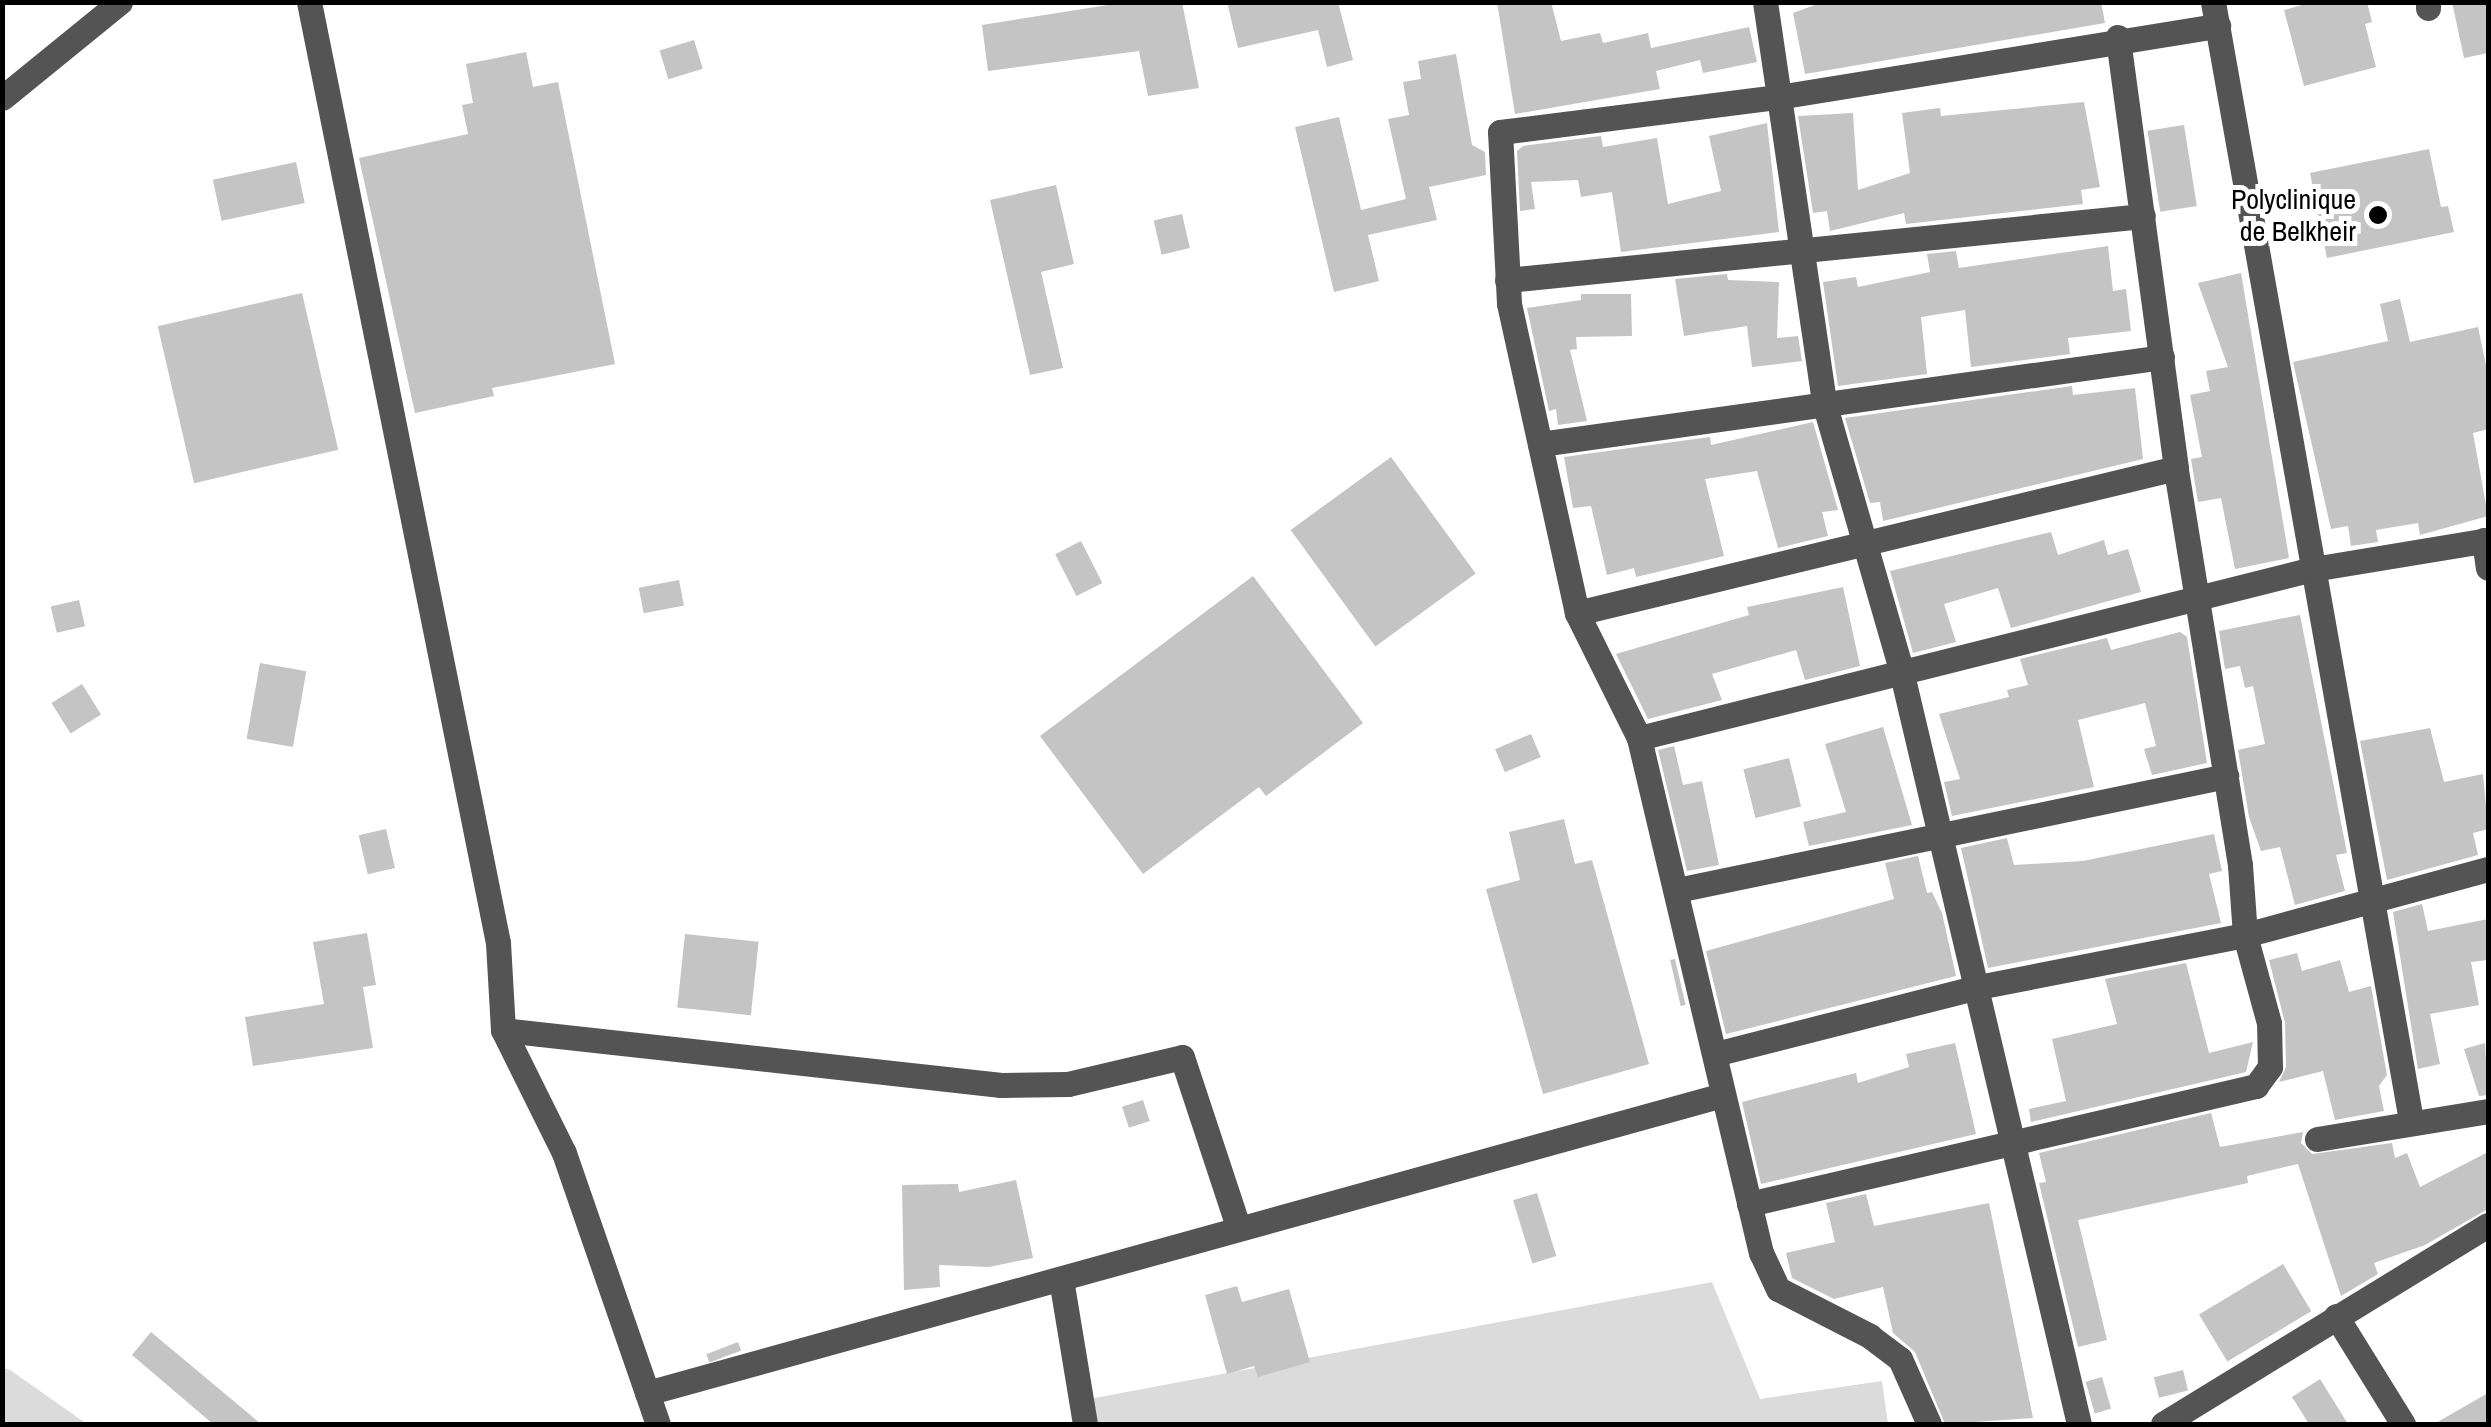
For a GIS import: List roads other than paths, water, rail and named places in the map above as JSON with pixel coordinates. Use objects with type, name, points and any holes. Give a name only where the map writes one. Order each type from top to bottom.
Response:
[{"type":"street","points":[[2,98],[120,2]]},
{"type":"street","points":[[309,2],[498,943],[502,1030],[564,1154],[658,1424]]},
{"type":"street","points":[[1764,2],[1825,406],[1901,670],[1978,987],[2008,1139],[2079,1424]]},
{"type":"street","points":[[1930,1424],[1900,1359],[1870,1336],[1778,1289],[1748,1204],[1639,738],[1577,613],[1507,280],[1500,132],[1778,97],[2118,37],[2216,14],[2411,1120]]},
{"type":"street","points":[[1748,1204],[2008,1139],[2256,1086],[2270,1068],[2269,1023],[2245,935],[2226,776],[2176,468],[2118,37]]},
{"type":"street","points":[[1507,280],[2143,216]]},
{"type":"street","points":[[1540,444],[2162,357]]},
{"type":"street","points":[[1577,613],[2176,468]]},
{"type":"street","points":[[1639,738],[2314,569],[2486,540],[2488,568]]},
{"type":"street","points":[[1677,890],[2226,776]]},
{"type":"street","points":[[1715,1054],[1978,987],[2245,935],[2372,897],[2488,869]]},
{"type":"street","points":[[502,1030],[1001,1085],[1068,1084],[1182,1056],[1238,1226]]},
{"type":"street","points":[[647,1393],[1061,1280],[1238,1226],[1722,1095]]},
{"type":"street","points":[[2317,1139],[2411,1120],[2488,1111]]},
{"type":"street","points":[[2162,1424],[2488,1225]]},
{"type":"street","points":[[1061,1280],[1086,1424]]},
{"type":"street","points":[[2336,1316],[2403,1424]]},
{"type":"place","name":"Polyclinique de Belkheir","points":[[2378,215]]}]
